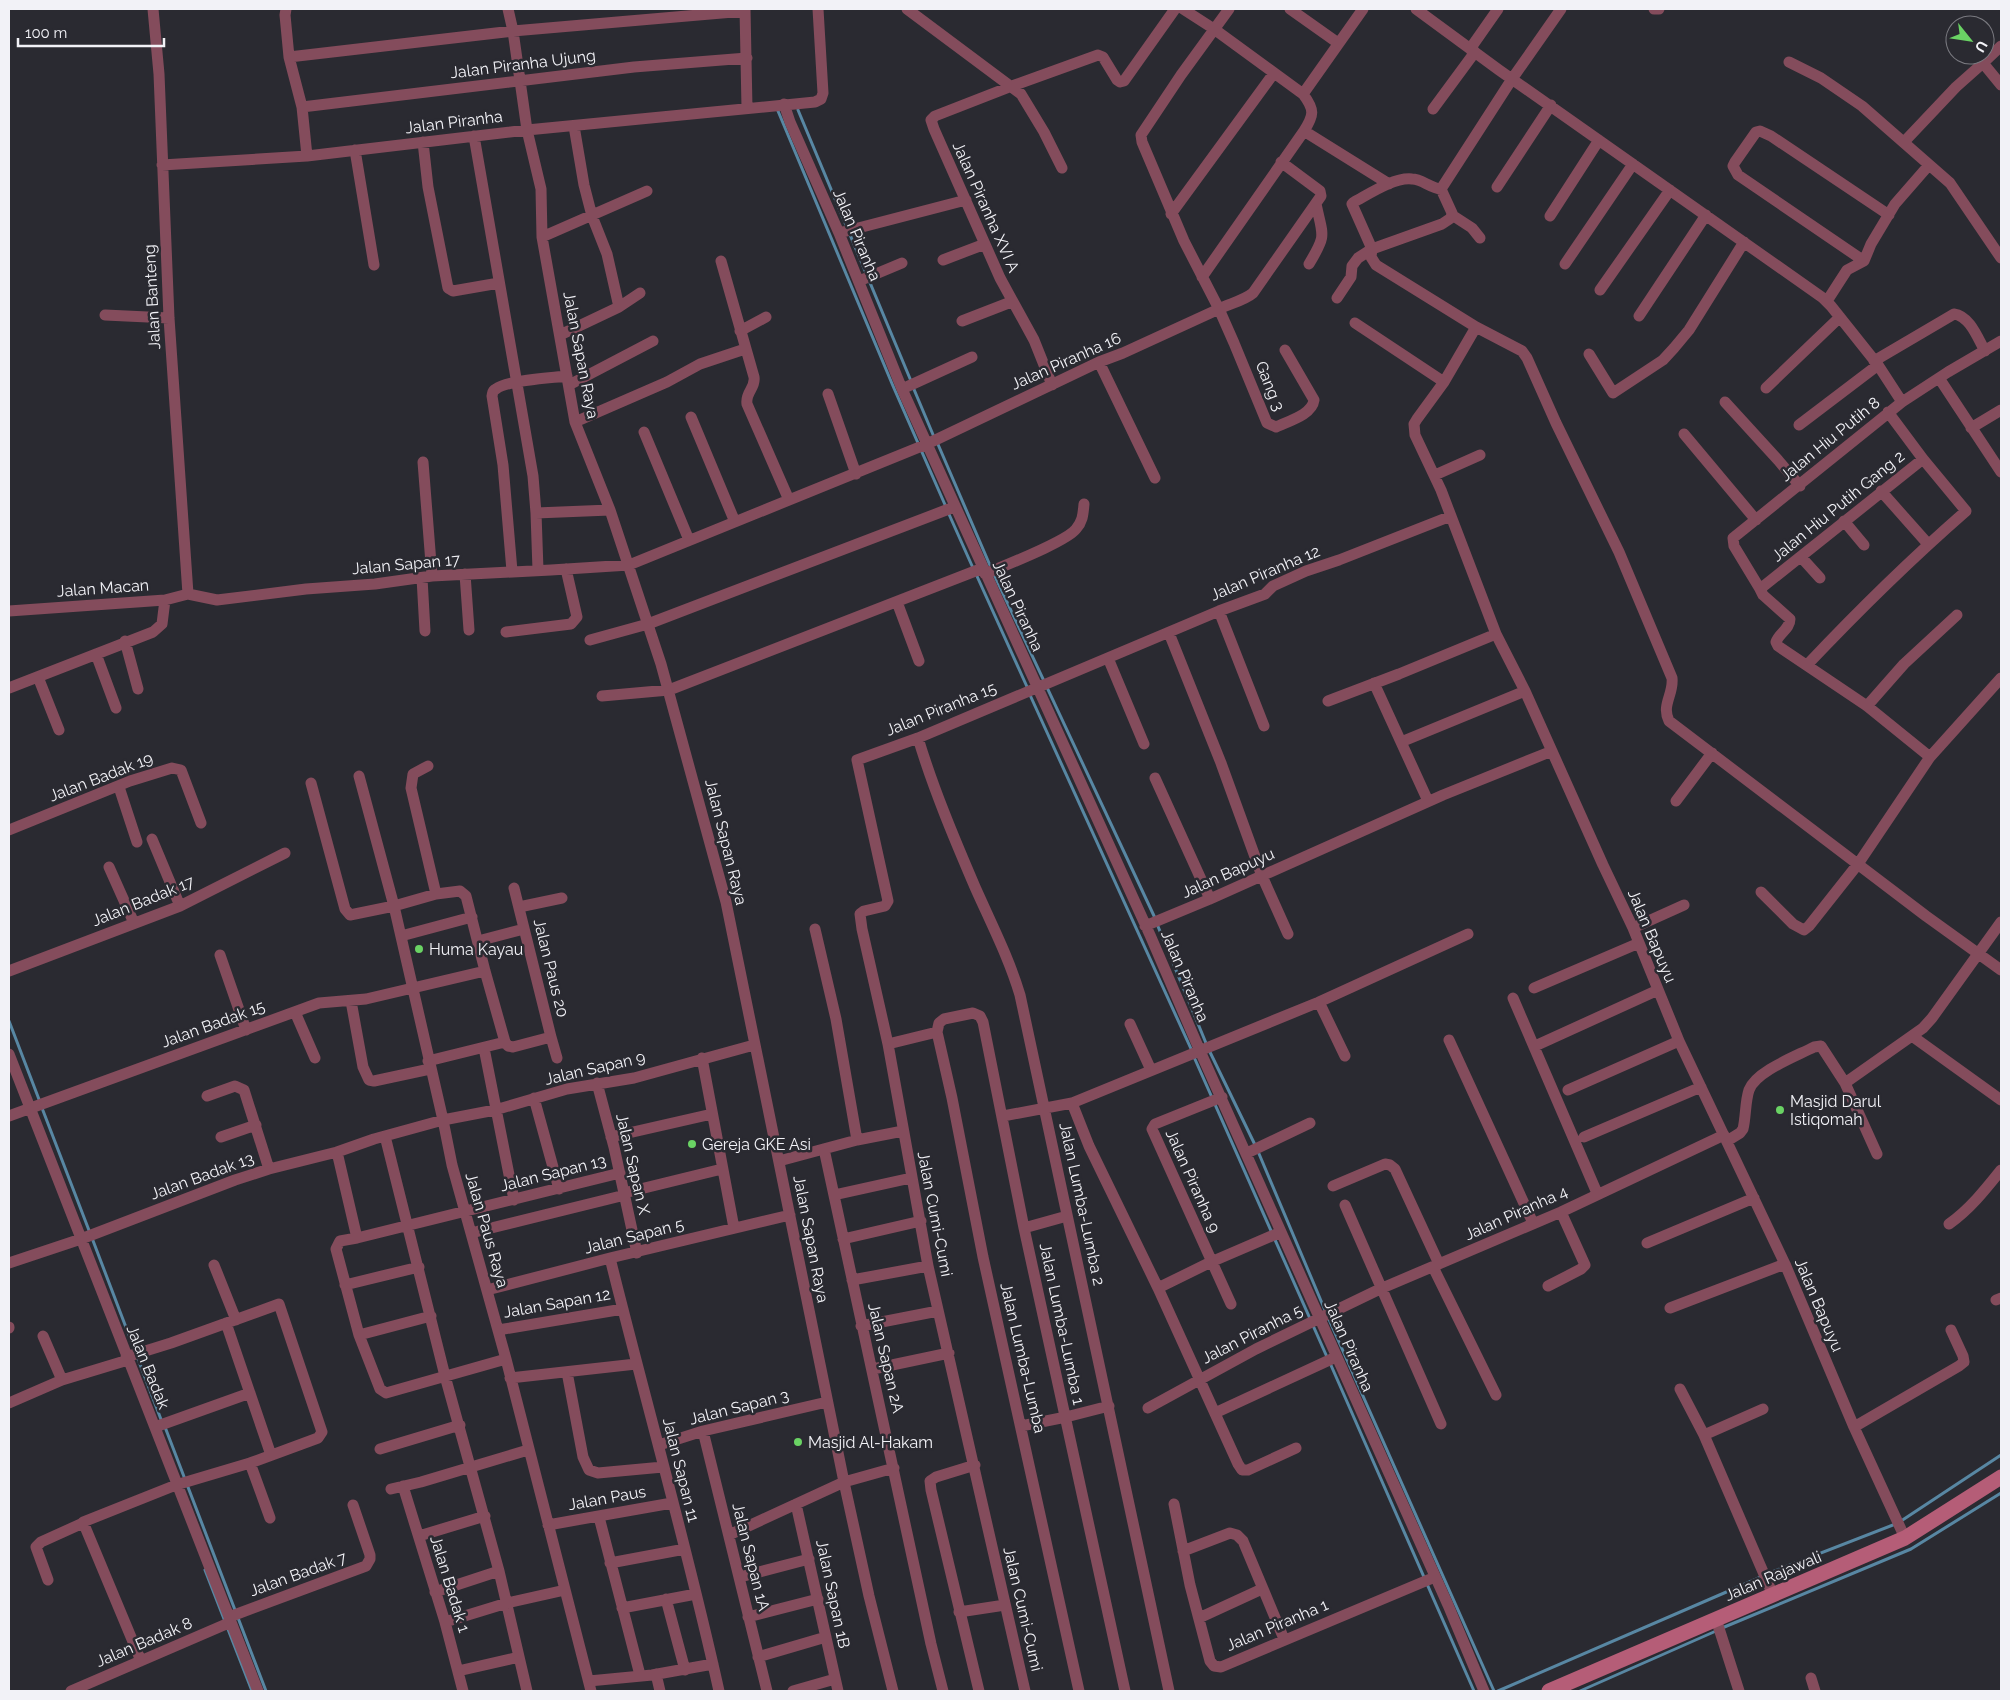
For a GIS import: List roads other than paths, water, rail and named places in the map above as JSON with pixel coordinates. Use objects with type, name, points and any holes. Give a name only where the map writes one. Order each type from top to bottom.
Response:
[{"type":"main road","name":"Jalan Rajawali","points":[[1549,1691],[1568,1687],[1716,1619],[1905,1538],[2001,1477]]},
{"type":"street","name":"Jalan Banteng","points":[[153,9],[158,74],[169,318],[188,589]]},
{"type":"street","points":[[286,9],[289,57],[302,107],[307,156]]},
{"type":"street","name":"Jalan Sapan Raya","points":[[508,9],[513,31],[527,130],[541,189],[542,237],[576,422],[629,564],[669,690],[726,902],[844,1482],[869,1596],[893,1691]]},
{"type":"street","points":[[784,104],[815,102],[821,99],[823,93],[818,9]]},
{"type":"street","points":[[907,9],[1021,94],[1030,107],[1062,168]]},
{"type":"street","points":[[1012,86],[1098,55],[1103,57],[1118,80],[1120,82],[1124,81],[1175,9]]},
{"type":"street","points":[[1183,9],[1214,29],[1303,94],[1312,106],[1312,114],[1304,131],[1202,277]]},
{"type":"street","points":[[1219,309],[1171,214],[1141,136],[1181,75],[1229,9]]},
{"type":"street","points":[[1290,9],[1338,43]]},
{"type":"street","points":[[1303,94],[1363,9]]},
{"type":"street","points":[[1433,110],[1498,9]]},
{"type":"street","points":[[1441,189],[1512,79],[1561,9]]},
{"type":"street","points":[[1654,9],[1659,9]]},
{"type":"street","points":[[289,57],[513,31],[745,10],[747,108]]},
{"type":"street","points":[[1420,10],[1512,79],[1826,301],[1876,363],[1902,402]]},
{"type":"street","name":"Jalan Piranha Ujung","points":[[302,107],[634,66],[747,58]]},
{"type":"street","points":[[1789,62],[1821,78],[1862,106],[1950,183],[2001,258]]},
{"type":"street","points":[[1904,142],[1956,87],[1981,65]]},
{"type":"street","points":[[1985,65],[2001,85]]},
{"type":"street","points":[[1171,214],[1274,73]]},
{"type":"street","name":"Jalan Piranha XVI A","points":[[1012,86],[936,116],[932,120],[934,129],[1011,302],[1034,340],[1052,385]]},
{"type":"street","name":"Jalan Piranha","points":[[162,165],[307,156],[527,130],[784,104],[859,281],[902,389],[954,507],[1038,688],[1200,1052],[1222,1097],[1484,1691]]},
{"type":"street","points":[[1497,188],[1551,105]]},
{"type":"street","points":[[574,126],[584,185],[592,216],[608,254],[619,307]]},
{"type":"street","points":[[1304,131],[1389,184]]},
{"type":"street","points":[[1864,262],[1738,175],[1733,166],[1735,162],[1756,132],[1760,131],[1771,136],[1889,216]]},
{"type":"street","points":[[474,136],[533,476],[538,570]]},
{"type":"street","points":[[1550,216],[1599,140]]},
{"type":"street","points":[[423,142],[428,187],[448,288],[453,291],[499,283]]},
{"type":"street","points":[[355,150],[374,265]]},
{"type":"street","points":[[1281,162],[1320,191],[1321,196],[1316,204],[1323,238],[1309,264]]},
{"type":"street","points":[[1564,264],[1633,164]]},
{"type":"street","points":[[1826,301],[1847,270],[1864,262],[1871,244],[1895,204],[1930,165]]},
{"type":"street","points":[[1441,189],[1432,188],[1412,179],[1389,184],[1352,203],[1372,249],[1371,257],[1376,265],[1476,327],[1522,350],[1619,552],[1672,678],[1673,687],[1666,705],[1666,714],[1670,721],[2001,970]]},
{"type":"street","points":[[1441,189],[1452,216],[1472,228],[1480,238]]},
{"type":"street","points":[[1600,290],[1670,190]]},
{"type":"street","points":[[542,237],[647,191]]},
{"type":"street","points":[[839,233],[966,200]]},
{"type":"street","name":"Jalan Piranha 16","points":[[789,500],[927,444],[1099,362],[1123,354],[1239,299],[1246,299],[1253,293],[1316,204]]},
{"type":"street","points":[[1639,316],[1706,215]]},
{"type":"street","points":[[1337,298],[1351,277],[1354,261],[1372,249],[1442,224],[1452,216]]},
{"type":"street","points":[[1590,354],[1613,393],[1663,360],[1689,330],[1744,242]]},
{"type":"street","points":[[943,260],[985,244]]},
{"type":"street","points":[[721,262],[755,381],[747,394],[747,404],[789,500]]},
{"type":"street","points":[[859,281],[902,263]]},
{"type":"street","points":[[560,335],[619,307],[640,292]]},
{"type":"street","points":[[962,321],[1011,302]]},
{"type":"street","name":"Gang 3","points":[[1219,309],[1238,350],[1267,423],[1276,427],[1307,412],[1313,406],[1314,400],[1285,350]]},
{"type":"street","points":[[1799,425],[1876,363],[1954,314],[1960,315],[1970,325],[1985,351]]},
{"type":"street","points":[[104,315],[169,318]]},
{"type":"street","points":[[740,331],[766,317]]},
{"type":"street","points":[[1766,388],[1840,317]]},
{"type":"street","points":[[1355,323],[1444,382]]},
{"type":"street","points":[[1476,327],[1444,382],[1414,424],[1415,435],[1435,475],[1496,634],[1525,691],[1552,751]]},
{"type":"street","points":[[512,571],[503,465],[492,396],[493,391],[518,382],[568,380],[653,341]]},
{"type":"street","name":"Jalan Hiu Putih 8","points":[[1760,589],[1732,541],[1888,412],[1939,378],[2001,341]]},
{"type":"street","points":[[576,422],[666,382],[700,364],[745,349]]},
{"type":"street","points":[[902,389],[972,357]]},
{"type":"street","points":[[1099,362],[1154,478]]},
{"type":"street","points":[[1939,378],[2001,472]]},
{"type":"street","points":[[828,394],[856,474]]},
{"type":"street","points":[[1725,402],[1800,486]]},
{"type":"street","points":[[1971,428],[2001,410]]},
{"type":"street","points":[[1807,665],[1853,616],[1928,544],[1966,511],[1923,459],[1888,412]]},
{"type":"street","points":[[691,417],[735,522]]},
{"type":"street","points":[[644,432],[689,540]]},
{"type":"street","points":[[1684,434],[1756,520]]},
{"type":"street","points":[[1435,475],[1480,455]]},
{"type":"street","name":"Jalan Hiu Putih Gang 2","points":[[1760,589],[1881,490],[1923,459]]},
{"type":"street","points":[[423,462],[427,577],[425,632]]},
{"type":"street","points":[[1881,490],[1928,544]]},
{"type":"street","name":"Jalan Sapan 17","points":[[188,589],[217,600],[427,577],[629,564],[789,500]]},
{"type":"street","points":[[602,696],[669,690],[984,571],[1060,540],[1075,531],[1082,520],[1084,504]]},
{"type":"street","points":[[590,640],[648,624],[954,507]]},
{"type":"street","points":[[536,513],[610,510]]},
{"type":"street","name":"Jalan Piranha 12","points":[[1038,688],[1219,611],[1265,594],[1273,586],[1306,571],[1451,516]]},
{"type":"street","points":[[1844,521],[1864,546]]},
{"type":"street","points":[[1801,557],[1820,578]]},
{"type":"street","points":[[506,632],[571,624],[575,621],[576,617],[566,569]]},
{"type":"street","points":[[465,574],[469,630]]},
{"type":"street","name":"Jalan Macan","points":[[9,611],[165,600],[188,589]]},
{"type":"street","points":[[1760,589],[1763,595],[1790,619],[1788,626],[1778,637],[1776,642],[1778,646],[1867,706],[1930,757]]},
{"type":"street","points":[[9,688],[158,629],[162,624],[165,600]]},
{"type":"street","points":[[898,602],[919,661]]},
{"type":"street","points":[[1219,611],[1264,726]]},
{"type":"street","points":[[1867,706],[1904,664],[1957,615]]},
{"type":"street","points":[[1169,633],[1239,809],[1262,876],[1288,934]]},
{"type":"street","points":[[1328,701],[1496,634]]},
{"type":"street","points":[[125,641],[138,689]]},
{"type":"street","points":[[96,654],[116,708]]},
{"type":"street","points":[[1108,658],[1144,744]]},
{"type":"street","points":[[38,677],[59,730]]},
{"type":"street","points":[[1761,892],[1793,924],[1804,930],[1815,919],[1858,864],[1930,757],[2001,678]]},
{"type":"street","points":[[1374,683],[1428,802]]},
{"type":"street","name":"Jalan Piranha 15","points":[[857,760],[918,738],[1038,688]]},
{"type":"street","points":[[1401,742],[1525,691]]},
{"type":"street","name":"Jalan Lumba-Lumba 2","points":[[918,738],[928,773],[1016,982],[1046,1109],[1067,1216],[1169,1691]]},
{"type":"street","name":"Jalan Bapuyu","points":[[1145,926],[1428,802],[1552,751],[1633,928],[1679,1040],[1785,1264],[1854,1427],[1905,1538]]},
{"type":"street","points":[[1676,800],[1712,753]]},
{"type":"street","name":"Jalan Cumi-Cumi","points":[[857,760],[888,901],[885,906],[864,911],[860,914],[862,930],[888,1044],[928,1266],[975,1465],[1025,1691]]},
{"type":"street","points":[[428,766],[413,774],[411,788],[436,894]]},
{"type":"street","name":"Jalan Badak 19","points":[[9,830],[130,781],[176,768],[181,770],[201,823]]},
{"type":"street","name":"Jalan Paus Raya","points":[[358,776],[394,906],[452,1165],[506,1359],[590,1686]]},
{"type":"street","points":[[1155,778],[1210,899]]},
{"type":"street","points":[[311,784],[348,913],[354,916],[436,894],[460,891],[466,896],[505,1042]]},
{"type":"street","points":[[119,787],[137,842]]},
{"type":"street","points":[[152,839],[180,906]]},
{"type":"street","name":"Jalan Badak 17","points":[[9,971],[180,906],[285,853]]},
{"type":"street","points":[[109,867],[134,923]]},
{"type":"street","name":"Jalan Paus 20","points":[[351,1000],[364,1067],[370,1080],[374,1081],[505,1042],[508,1046],[513,1047],[551,1037],[514,888]]},
{"type":"street","points":[[519,907],[562,898]]},
{"type":"street","points":[[1633,928],[1684,905]]},
{"type":"street","points":[[401,936],[472,917]]},
{"type":"street","points":[[1845,1083],[1912,1036],[1932,1018],[2001,922]]},
{"type":"street","points":[[478,941],[524,929]]},
{"type":"street","points":[[815,930],[836,1019],[857,1140]]},
{"type":"street","points":[[1003,1116],[1072,1103],[1319,1002],[1468,934]]},
{"type":"street","points":[[1534,988],[1639,943]]},
{"type":"street","points":[[220,955],[246,1030]]},
{"type":"street","name":"Jalan Badak 15","points":[[9,1116],[319,1003],[351,1000],[412,989],[485,971]]},
{"type":"street","points":[[1535,1046],[1658,990]]},
{"type":"street","points":[[1513,998],[1597,1194]]},
{"type":"street","points":[[1319,1002],[1345,1056]]},
{"type":"street","points":[[295,1012],[315,1058]]},
{"type":"street","name":"Jalan Lumba-Lumba 1","points":[[937,1032],[939,1023],[944,1019],[973,1013],[980,1016],[983,1022],[1024,1228],[1125,1691]]},
{"type":"street","points":[[1130,1024],[1151,1070]]},
{"type":"street","points":[[888,1044],[937,1032]]},
{"type":"street","name":"Jalan Lumba-Lumba","points":[[937,1032],[983,1257],[1079,1691]]},
{"type":"street","points":[[1912,1036],[2001,1100]]},
{"type":"street","points":[[551,1037],[557,1058]]},
{"type":"street","points":[[1449,1040],[1533,1223]]},
{"type":"street","points":[[1568,1090],[1679,1040]]},
{"type":"street","name":"Jalan Sapan 9","points":[[443,1120],[495,1110],[567,1089],[634,1078],[754,1045]]},
{"type":"street","points":[[1725,1138],[1740,1133],[1749,1090],[1754,1082],[1770,1070],[1814,1047],[1822,1048],[1845,1083],[1877,1154]]},
{"type":"street","points":[[484,1048],[514,1200]]},
{"type":"street","name":"Jalan Badak","points":[[9,1054],[258,1691]]},
{"type":"street","points":[[702,1058],[734,1228]]},
{"type":"street","name":"Jalan Sapan X","points":[[597,1083],[612,1137],[637,1253]]},
{"type":"street","points":[[206,1096],[235,1086],[244,1090],[269,1169]]},
{"type":"street","points":[[1584,1137],[1701,1087]]},
{"type":"street","name":"Jalan Piranha 9","points":[[1211,1262],[1152,1129],[1155,1124],[1222,1097]]},
{"type":"street","points":[[534,1098],[559,1189]]},
{"type":"street","points":[[1072,1103],[1089,1146],[1158,1288],[1238,1464],[1242,1470],[1248,1470],[1296,1448]]},
{"type":"street","points":[[612,1137],[712,1114]]},
{"type":"street","name":"Jalan Badak 13","points":[[9,1263],[81,1239],[235,1180],[269,1169],[339,1152],[385,1136],[443,1120]]},
{"type":"street","points":[[1247,1153],[1310,1123]]},
{"type":"street","points":[[221,1137],[256,1125]]},
{"type":"street","points":[[780,1161],[857,1140],[903,1131]]},
{"type":"street","points":[[385,1136],[445,1376],[499,1571],[527,1691]]},
{"type":"street","name":"Jalan Piranha 4","points":[[1320,1318],[1380,1289],[1561,1212],[1597,1194],[1725,1138]]},
{"type":"street","name":"Jalan Sapan 2A","points":[[824,1149],[861,1326],[943,1691]]},
{"type":"street","points":[[339,1152],[357,1238]]},
{"type":"street","points":[[1333,1186],[1385,1164],[1395,1169],[1410,1199],[1436,1265],[1496,1395]]},
{"type":"street","points":[[471,1234],[722,1168]]},
{"type":"street","points":[[1950,1224],[1979,1197],[2001,1170]]},
{"type":"street","name":"Jalan Sapan 13","points":[[345,1286],[336,1246],[340,1242],[620,1173]]},
{"type":"street","points":[[834,1195],[912,1178]]},
{"type":"street","points":[[1647,1243],[1754,1198]]},
{"type":"street","points":[[1345,1205],[1380,1289],[1441,1424]]},
{"type":"street","points":[[1548,1286],[1581,1270],[1584,1264],[1561,1212]]},
{"type":"street","name":"Jalan Sapan 5","points":[[487,1290],[610,1258],[790,1215]]},
{"type":"street","points":[[1024,1228],[1067,1216]]},
{"type":"street","points":[[843,1239],[921,1221]]},
{"type":"street","points":[[1158,1288],[1211,1262],[1281,1232]]},
{"type":"street","name":"Jalan Sapan 11","points":[[610,1258],[636,1364],[659,1444],[663,1468],[685,1549],[719,1691]]},
{"type":"street","points":[[1211,1262],[1231,1304]]},
{"type":"street","points":[[1670,1308],[1785,1264]]},
{"type":"street","points":[[214,1265],[250,1393],[271,1455]]},
{"type":"street","points":[[852,1280],[928,1266]]},
{"type":"street","points":[[419,1267],[345,1286],[359,1335],[383,1392],[386,1393],[506,1359]]},
{"type":"street","points":[[9,1403],[62,1380],[127,1359],[279,1304],[322,1432],[318,1438],[250,1463],[176,1484],[85,1520],[83,1523],[38,1544],[36,1547],[48,1580]]},
{"type":"street","name":"Jalan Sapan 12","points":[[498,1330],[622,1309]]},
{"type":"street","points":[[861,1326],[938,1311]]},
{"type":"street","points":[[359,1335],[431,1316]]},
{"type":"street","name":"Jalan Piranha 5","points":[[1148,1408],[1199,1379],[1320,1318]]},
{"type":"street","points":[[1854,1427],[1964,1362],[1951,1330]]},
{"type":"street","points":[[43,1336],[62,1380]]},
{"type":"street","points":[[872,1369],[949,1353]]},
{"type":"street","points":[[1215,1414],[1336,1357]]},
{"type":"street","points":[[510,1378],[636,1364]]},
{"type":"street","points":[[567,1372],[583,1457],[589,1470],[598,1473],[663,1468]]},
{"type":"street","points":[[1680,1389],[1704,1435],[1773,1595]]},
{"type":"street","points":[[154,1427],[250,1393]]},
{"type":"street","name":"Jalan Sapan 3","points":[[659,1444],[703,1431],[828,1402]]},
{"type":"street","points":[[1021,1426],[1108,1406]]},
{"type":"street","points":[[1704,1435],[1763,1409]]},
{"type":"street","points":[[380,1449],[460,1426]]},
{"type":"street","name":"Jalan Sapan 1A","points":[[703,1431],[768,1691]]},
{"type":"street","points":[[391,1489],[528,1450]]},
{"type":"street","points":[[250,1463],[270,1518]]},
{"type":"street","points":[[975,1465],[936,1477],[930,1481],[959,1612],[979,1691]]},
{"type":"street","points":[[729,1535],[844,1482],[894,1468]]},
{"type":"street","name":"Jalan Badak 1","points":[[403,1486],[464,1691]]},
{"type":"street","name":"Jalan Paus","points":[[548,1525],[672,1504]]},
{"type":"street","name":"Jalan Sapan 1B","points":[[796,1504],[838,1691]]},
{"type":"street","name":"Jalan Piranha 1","points":[[1174,1504],[1182,1551],[1210,1661],[1214,1666],[1220,1667],[1435,1577]]},
{"type":"street","name":"Jalan Badak 7","points":[[230,1620],[366,1566],[370,1555],[353,1505]]},
{"type":"street","points":[[419,1536],[484,1516]]},
{"type":"street","points":[[599,1517],[640,1675]]},
{"type":"street","points":[[83,1523],[141,1661]]},
{"type":"street","points":[[1182,1551],[1230,1533],[1237,1535],[1242,1541],[1284,1639]]},
{"type":"street","points":[[610,1563],[685,1549]]},
{"type":"street","points":[[740,1577],[809,1559]]},
{"type":"street","points":[[436,1592],[499,1571]]},
{"type":"street","points":[[1199,1618],[1262,1589]]},
{"type":"street","points":[[445,1622],[507,1603],[565,1590]]},
{"type":"street","points":[[622,1608],[696,1594]]},
{"type":"street","points":[[666,1599],[685,1670]]},
{"type":"street","points":[[748,1617],[818,1599]]},
{"type":"street","points":[[959,1612],[1005,1606]]},
{"type":"street","points":[[1716,1619],[1740,1691]]},
{"type":"street","name":"Jalan Badak 8","points":[[71,1691],[230,1620]]},
{"type":"street","points":[[758,1657],[826,1637]]},
{"type":"street","points":[[458,1671],[520,1657]]},
{"type":"street","points":[[590,1686],[640,1675],[685,1670],[713,1664]]},
{"type":"street","points":[[656,1674],[660,1691]]},
{"type":"street","points":[[1811,1678],[1815,1691]]},
{"type":"street","points":[[793,1691],[835,1679]]},
{"type":"waterway","points":[[798,110],[911,381]]},
{"type":"waterway","points":[[778,111],[893,386],[946,507]]},
{"type":"waterway","points":[[913,387],[934,437]]},
{"type":"waterway","points":[[937,442],[992,570],[1155,918]]},
{"type":"waterway","points":[[948,512],[973,568]]},
{"type":"waterway","points":[[976,574],[1028,689]]},
{"type":"waterway","points":[[1030,695],[1192,1051]]},
{"type":"waterway","points":[[1157,924],[1208,1048],[1257,1149],[1327,1315],[1494,1691]]},
{"type":"waterway","points":[[9,1021],[40,1102]]},
{"type":"waterway","points":[[1194,1057],[1327,1357]]},
{"type":"waterway","points":[[42,1108],[90,1233]]},
{"type":"waterway","points":[[92,1238],[162,1422]]},
{"type":"waterway","points":[[1330,1363],[1474,1691]]},
{"type":"waterway","points":[[165,1427],[266,1691]]},
{"type":"waterway","points":[[1767,1574],[1898,1523],[2001,1455]]},
{"type":"waterway","points":[[1722,1628],[1911,1549],[2001,1493]]},
{"type":"waterway","points":[[205,1570],[252,1691]]},
{"type":"waterway","points":[[1498,1691],[1761,1577]]},
{"type":"waterway","points":[[1580,1691],[1716,1631]]},
{"type":"place","name":"Huma Kayau","points":[[419,949]]},
{"type":"place","name":"Masjid Darul Istiqomah","points":[[1780,1110]]},
{"type":"place","name":"Gereja GKE Asi","points":[[692,1144]]},
{"type":"place","name":"Masjid Al-Hakam","points":[[798,1442]]}]
